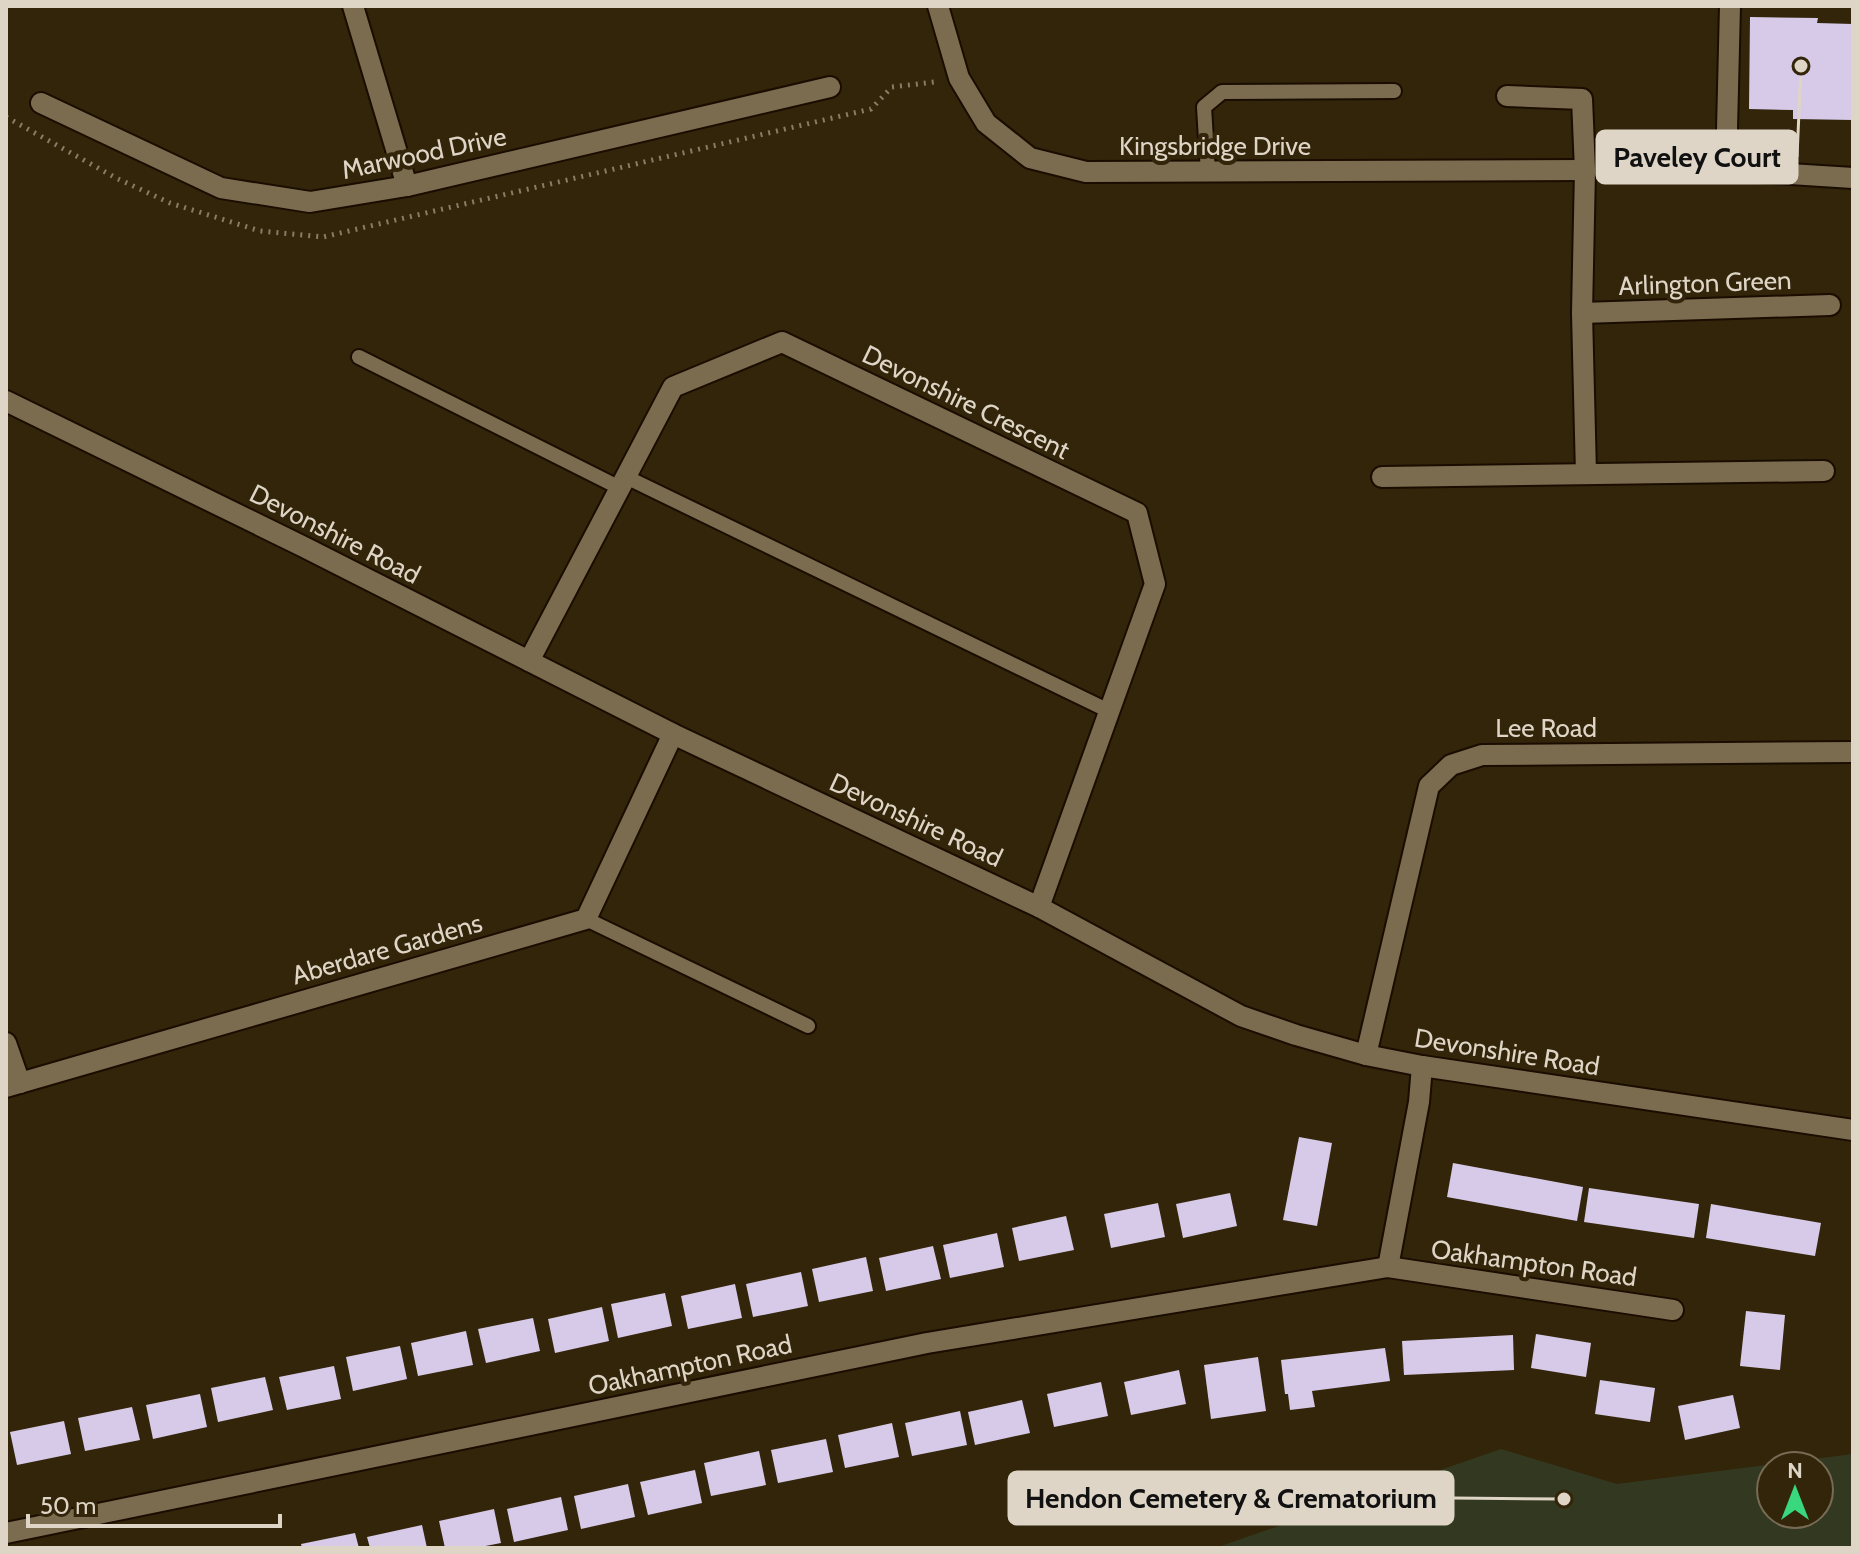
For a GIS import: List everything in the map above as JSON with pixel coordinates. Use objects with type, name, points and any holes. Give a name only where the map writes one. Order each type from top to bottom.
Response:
[{"type":"street","points":[[353,6],[407,186]]},
{"type":"street","name":"Kingsbridge Drive","points":[[938,6],[959,78],[986,123],[1030,158],[1086,172],[1585,170]]},
{"type":"street","points":[[1730,6],[1726,170],[1853,178]]},
{"type":"street","name":"Marwood Drive","points":[[41,103],[221,188],[310,202],[407,186],[830,87]]},
{"type":"street","name":"Arlington Green","points":[[1507,96],[1582,99],[1586,474]]},
{"type":"street","name":"Arlington Green","points":[[1582,313],[1830,305]]},
{"type":"street","name":"Devonshire Crescent","points":[[529,661],[673,387],[782,342],[1137,513],[1155,584],[1039,907]]},
{"type":"street","name":"Devonshire Road","points":[[6,401],[304,547],[673,734],[1039,907],[1241,1016],[1366,1055],[1422,1066],[1853,1130]]},
{"type":"street","points":[[1382,477],[1824,471]]},
{"type":"street","points":[[586,919],[673,734]]},
{"type":"street","name":"Lee Road","points":[[1366,1055],[1429,786],[1451,765],[1482,755],[1853,752]]},
{"type":"street","name":"Aberdare Gardens","points":[[13,1085],[586,919]]},
{"type":"street","points":[[6,1043],[13,1085]]},
{"type":"street","name":"Oakhampton Road","points":[[1388,1267],[1419,1102],[1422,1066]]},
{"type":"street","name":"Oakhampton Road","points":[[6,1533],[927,1343],[1388,1267],[1673,1310]]},
{"type":"lane","points":[[1208,172],[1204,107],[1222,92],[1394,91]]},
{"type":"lane","points":[[359,357],[1109,711]]},
{"type":"lane","points":[[586,919],[808,1026]]},
{"type":"path","points":[[1622,170],[1697,171]]},
{"type":"green space","points":[[1501,1449],[1617,1484],[1755,1466],[1755,1530],[1835,1530],[1835,1456],[1853,1454],[1853,1548],[1215,1548]]},
{"type":"building","points":[[1750,17],[1818,18],[1817,23],[1853,24],[1853,120],[1793,119],[1793,110],[1749,109]]},
{"type":"building","points":[[1299,1137],[1332,1143],[1317,1226],[1283,1220]]},
{"type":"building","points":[[1453,1163],[1583,1187],[1577,1221],[1447,1197]]},
{"type":"building","points":[[1589,1188],[1699,1204],[1694,1238],[1584,1222]]},
{"type":"building","points":[[1230,1193],[1237,1226],[1183,1238],[1176,1204]]},
{"type":"building","points":[[1158,1203],[1165,1237],[1111,1248],[1104,1214]]},
{"type":"building","points":[[1711,1204],[1821,1223],[1815,1256],[1706,1238]]},
{"type":"building","points":[[1066,1216],[1074,1250],[1019,1261],[1012,1228]]},
{"type":"building","points":[[997,1233],[1004,1267],[950,1278],[943,1245]]},
{"type":"building","points":[[933,1246],[941,1279],[886,1291],[879,1258]]},
{"type":"building","points":[[866,1257],[873,1291],[819,1302],[812,1269]]},
{"type":"building","points":[[801,1272],[808,1306],[753,1317],[746,1284]]},
{"type":"building","points":[[735,1284],[742,1318],[688,1329],[681,1296]]},
{"type":"building","points":[[665,1293],[672,1326],[618,1338],[611,1304]]},
{"type":"building","points":[[602,1307],[609,1341],[555,1353],[548,1319]]},
{"type":"building","points":[[1746,1311],[1785,1315],[1780,1370],[1740,1366]]},
{"type":"building","points":[[533,1318],[540,1351],[486,1363],[478,1329]]},
{"type":"building","points":[[466,1331],[473,1365],[418,1376],[411,1343]]},
{"type":"building","points":[[1536,1334],[1591,1343],[1586,1377],[1531,1368]]},
{"type":"building","points":[[1513,1335],[1514,1370],[1404,1375],[1402,1341]]},
{"type":"building","points":[[400,1346],[407,1379],[353,1391],[346,1357]]},
{"type":"building","points":[[1385,1348],[1390,1381],[1312,1391],[1315,1407],[1290,1410],[1281,1360]]},
{"type":"building","points":[[1258,1357],[1266,1411],[1211,1419],[1204,1365]]},
{"type":"building","points":[[334,1366],[341,1399],[287,1410],[279,1377]]},
{"type":"building","points":[[1179,1370],[1186,1404],[1131,1415],[1124,1382]]},
{"type":"building","points":[[265,1377],[273,1410],[218,1422],[211,1388]]},
{"type":"building","points":[[1600,1380],[1655,1388],[1650,1422],[1595,1414]]},
{"type":"building","points":[[1101,1382],[1108,1416],[1054,1427],[1047,1394]]},
{"type":"building","points":[[200,1394],[207,1427],[153,1439],[146,1405]]},
{"type":"building","points":[[1733,1395],[1740,1428],[1685,1440],[1678,1406]]},
{"type":"building","points":[[1022,1400],[1030,1433],[975,1445],[968,1412]]},
{"type":"building","points":[[132,1407],[140,1440],[85,1451],[78,1418]]},
{"type":"building","points":[[960,1411],[967,1445],[912,1456],[905,1423]]},
{"type":"building","points":[[64,1421],[71,1454],[17,1465],[10,1432]]},
{"type":"building","points":[[892,1423],[899,1457],[845,1468],[838,1435]]},
{"type":"building","points":[[826,1439],[833,1472],[778,1483],[771,1450]]},
{"type":"building","points":[[759,1451],[766,1485],[711,1496],[704,1463]]},
{"type":"building","points":[[695,1470],[702,1503],[648,1515],[640,1482]]},
{"type":"building","points":[[628,1484],[635,1517],[581,1529],[574,1496]]},
{"type":"building","points":[[561,1497],[568,1530],[514,1542],[507,1509]]},
{"type":"building","points":[[494,1509],[501,1543],[475,1548],[445,1548],[439,1521]]},
{"type":"building","points":[[422,1525],[427,1548],[370,1548],[367,1537]]},
{"type":"building","points":[[355,1533],[359,1548],[302,1548],[301,1544]]},
{"type":"place","name":"Paveley Court","points":[[1801,66]]},
{"type":"place","name":"Hendon Cemetery & Crematorium","points":[[1564,1499]]}]
